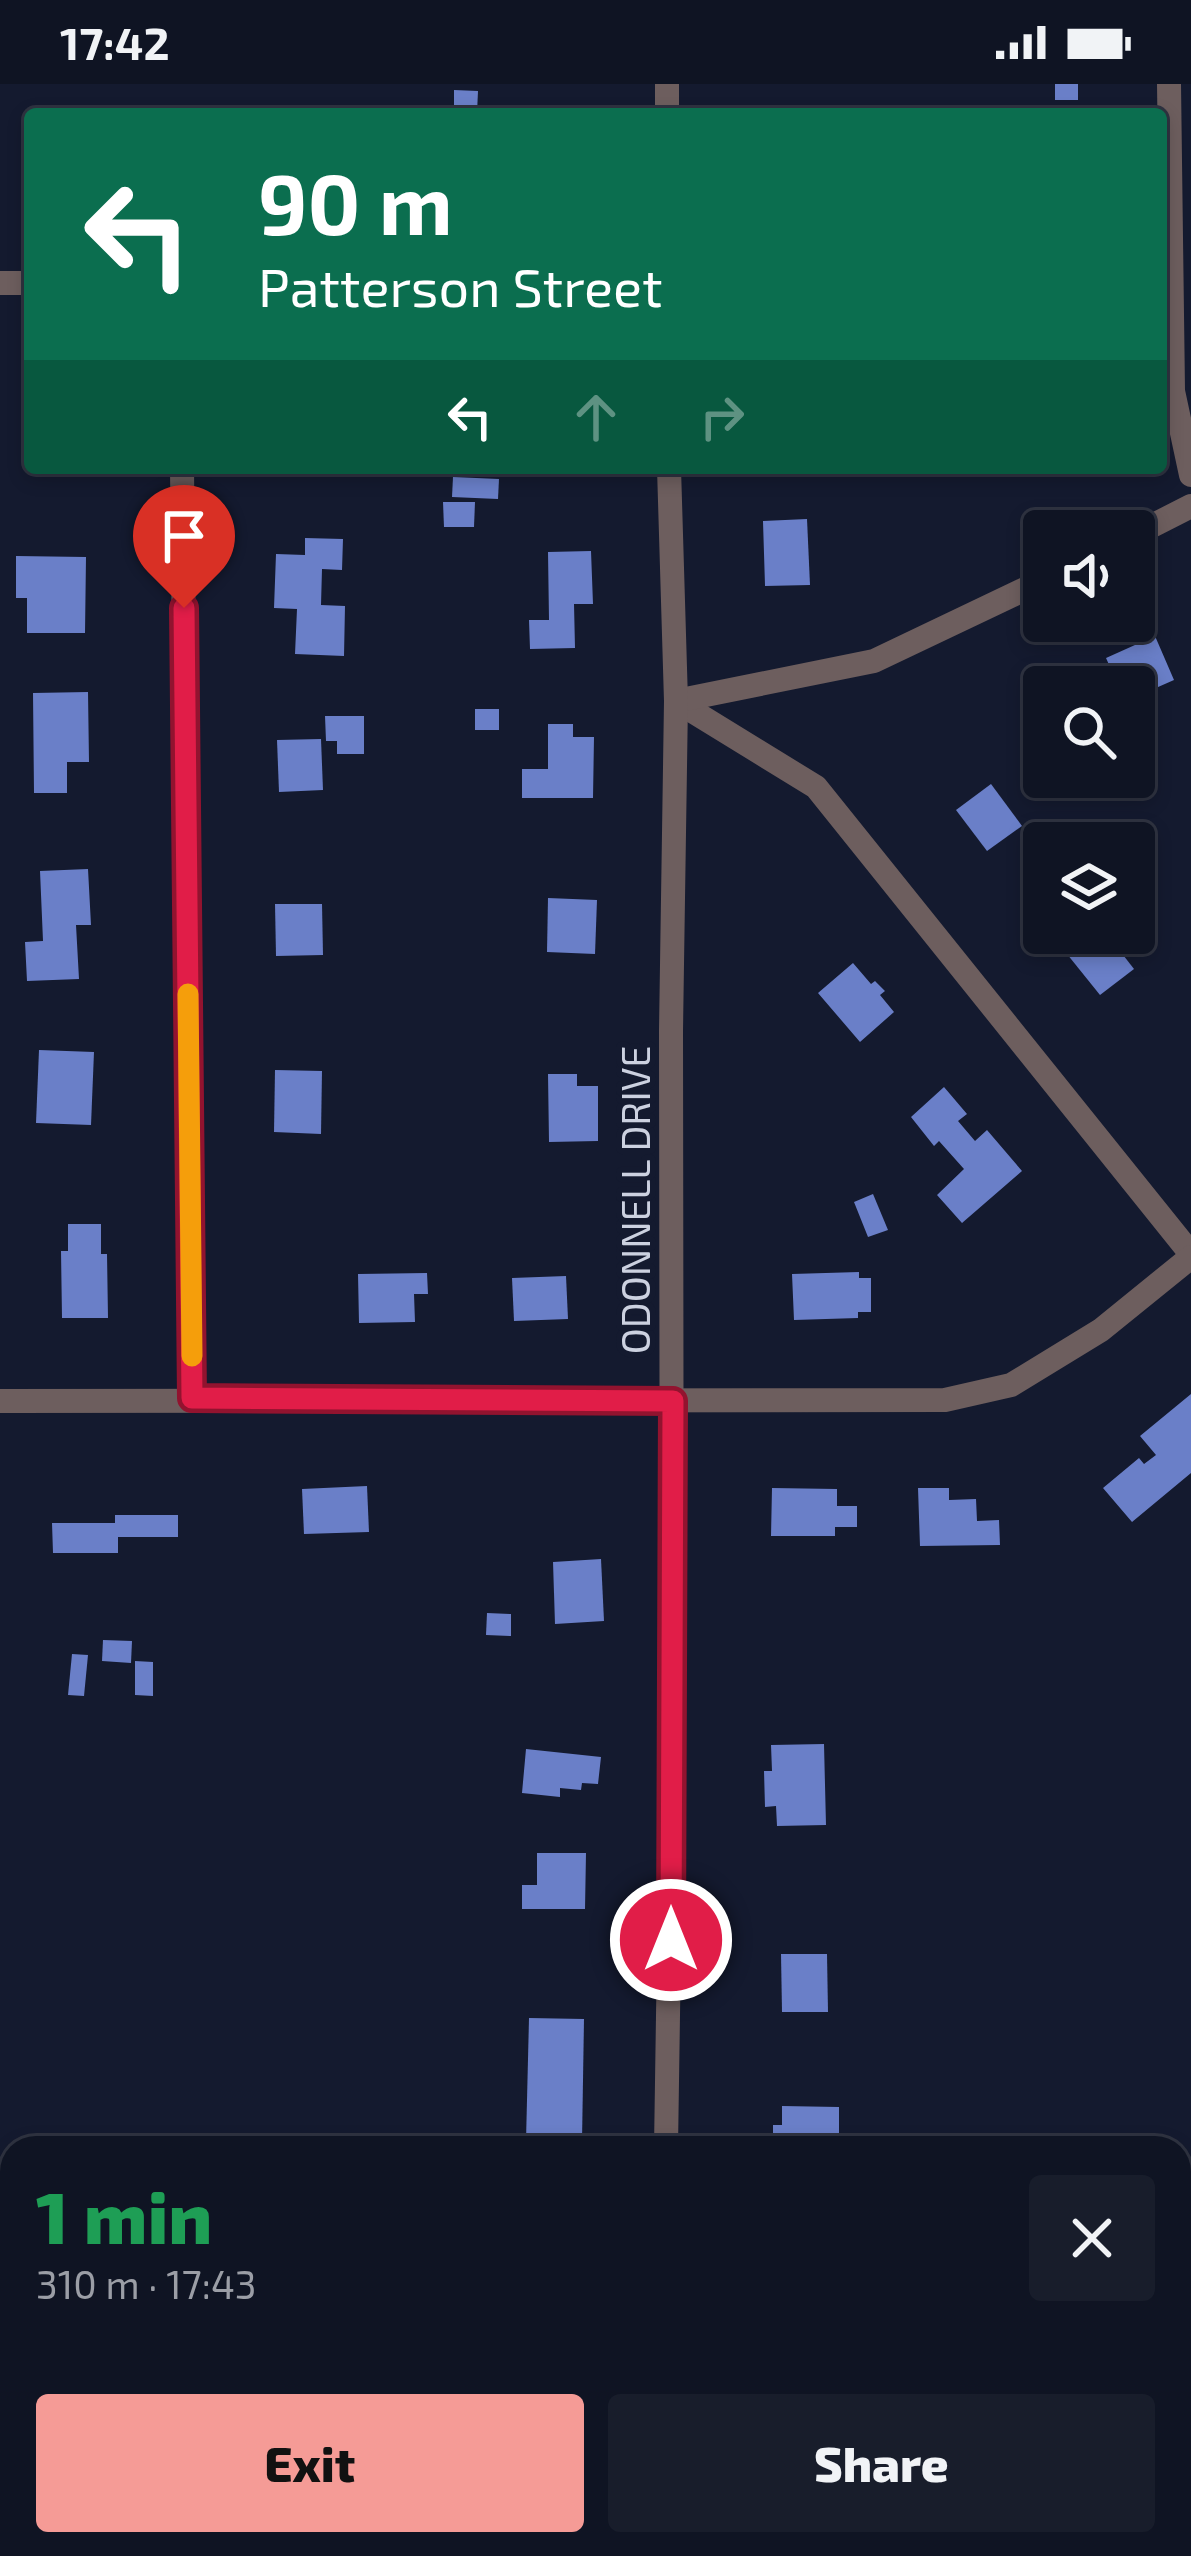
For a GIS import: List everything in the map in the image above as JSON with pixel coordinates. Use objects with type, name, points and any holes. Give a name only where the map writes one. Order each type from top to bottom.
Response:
[{"type":"street","points":[[1169,84],[1172,391],[1191,476]]},
{"type":"street","points":[[182,474],[192,1398]]},
{"type":"street","name":"ODONNELL DRIVE","points":[[666,2136],[676,701],[669,474]]},
{"type":"street","points":[[1155,524],[1191,506]]},
{"type":"street","points":[[676,701],[874,661],[1023,590]]},
{"type":"street","points":[[0,1401],[945,1400],[1011,1385],[1101,1330],[1191,1256],[816,787],[676,701]]},
{"type":"building","points":[[1055,84],[1078,84],[1078,100],[1055,100]]},
{"type":"building","points":[[454,90],[478,91],[477,108],[454,108]]},
{"type":"building","points":[[453,477],[499,479],[498,499],[452,497]]},
{"type":"building","points":[[443,502],[475,502],[474,527],[444,527]]},
{"type":"building","points":[[807,519],[810,585],[765,586],[763,521]]},
{"type":"building","points":[[305,538],[343,539],[342,570],[322,569],[321,605],[345,606],[344,656],[295,654],[297,609],[274,608],[276,554],[305,555]]},
{"type":"building","points":[[591,551],[593,604],[574,604],[575,648],[530,649],[529,620],[549,620],[548,552]]},
{"type":"building","points":[[16,556],[86,557],[85,633],[27,633],[27,598],[16,598]]},
{"type":"building","points":[[1155,636],[1174,680],[1155,688],[1155,666],[1110,666],[1106,658],[1142,642],[1155,642]]},
{"type":"building","points":[[88,692],[89,762],[67,762],[67,793],[34,793],[33,693]]},
{"type":"building","points":[[475,709],[499,709],[499,730],[475,730]]},
{"type":"building","points":[[325,716],[364,716],[364,754],[337,754],[337,741],[326,741]]},
{"type":"building","points":[[548,724],[573,724],[573,737],[594,737],[593,798],[522,798],[522,769],[548,769]]},
{"type":"building","points":[[321,739],[323,790],[279,792],[277,740]]},
{"type":"building","points":[[991,784],[1022,826],[987,851],[956,810]]},
{"type":"building","points":[[88,869],[91,925],[76,925],[79,979],[27,981],[25,942],[43,941],[40,871]]},
{"type":"building","points":[[548,898],[597,900],[595,954],[547,952]]},
{"type":"building","points":[[275,904],[322,904],[323,955],[276,956]]},
{"type":"building","points":[[1067,954],[1122,954],[1134,969],[1100,995]]},
{"type":"building","points":[[853,963],[871,984],[875,981],[885,991],[880,995],[894,1012],[860,1042],[818,993]]},
{"type":"building","points":[[39,1050],[94,1052],[91,1125],[36,1123]]},
{"type":"building","points":[[275,1070],[322,1071],[321,1134],[274,1132]]},
{"type":"building","points":[[548,1074],[577,1074],[577,1086],[598,1086],[598,1141],[549,1142]]},
{"type":"building","points":[[944,1087],[967,1114],[958,1121],[975,1141],[987,1130],[1022,1171],[962,1223],[937,1195],[964,1169],[939,1141],[934,1146],[911,1117]]},
{"type":"building","points":[[873,1194],[888,1230],[868,1237],[854,1202]]},
{"type":"building","points":[[68,1224],[101,1224],[101,1254],[107,1254],[108,1318],[62,1318],[61,1251],[68,1251]]},
{"type":"building","points":[[859,1272],[859,1278],[871,1278],[871,1312],[858,1312],[858,1318],[794,1320],[792,1274]]},
{"type":"building","points":[[427,1273],[428,1294],[414,1294],[415,1322],[359,1323],[358,1274]]},
{"type":"building","points":[[566,1276],[568,1319],[514,1321],[512,1278]]},
{"type":"building","points":[[1191,1394],[1191,1473],[1132,1522],[1103,1488],[1139,1458],[1144,1464],[1156,1455],[1140,1436]]},
{"type":"building","points":[[367,1486],[369,1532],[304,1534],[302,1489]]},
{"type":"building","points":[[772,1488],[837,1489],[837,1506],[857,1506],[857,1527],[835,1527],[835,1536],[771,1536]]},
{"type":"building","points":[[918,1488],[949,1488],[949,1500],[976,1499],[977,1521],[999,1520],[1000,1545],[920,1546]]},
{"type":"building","points":[[115,1515],[178,1515],[178,1537],[118,1537],[118,1553],[53,1553],[52,1523],[115,1523]]},
{"type":"building","points":[[601,1559],[604,1621],[555,1624],[553,1562]]},
{"type":"building","points":[[487,1613],[511,1614],[511,1636],[486,1635]]},
{"type":"building","points":[[103,1640],[132,1641],[131,1663],[102,1661]]},
{"type":"building","points":[[72,1654],[88,1655],[84,1696],[68,1695]]},
{"type":"building","points":[[135,1661],[153,1662],[153,1696],[135,1695]]},
{"type":"building","points":[[824,1744],[826,1825],[777,1826],[776,1806],[765,1807],[764,1771],[772,1771],[771,1745]]},
{"type":"building","points":[[526,1749],[601,1757],[598,1784],[582,1783],[581,1790],[560,1788],[560,1797],[522,1793]]},
{"type":"building","points":[[537,1853],[586,1853],[585,1909],[522,1909],[522,1885],[537,1885]]},
{"type":"building","points":[[781,1954],[827,1954],[828,2012],[782,2012]]},
{"type":"building","points":[[529,2018],[584,2019],[582,2136],[526,2136]]},
{"type":"building","points":[[782,2106],[839,2107],[839,2136],[773,2136],[773,2125],[782,2125]]},
{"type":"slow traffic","points":[[188,994],[192,1356]]},
{"type":"route","points":[[184,608],[192,1398],[673,1401],[671,1940]]}]
